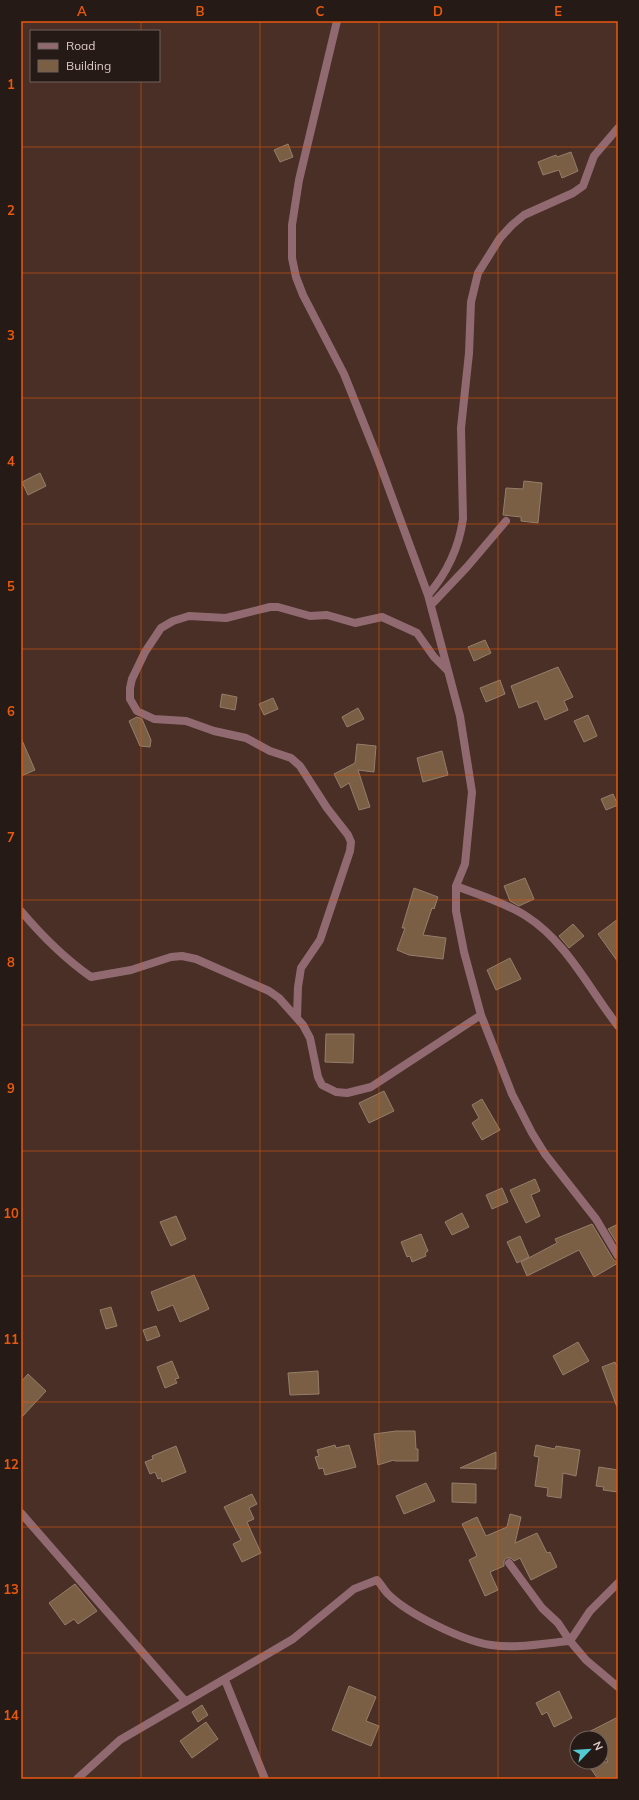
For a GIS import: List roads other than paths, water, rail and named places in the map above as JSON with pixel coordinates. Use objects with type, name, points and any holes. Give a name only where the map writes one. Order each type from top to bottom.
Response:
[{"type":"street","points":[[337,21],[299,180],[292,225],[292,258],[303,295],[332,348],[350,387],[428,594],[460,716],[472,792],[465,864],[456,886],[459,931],[481,1015],[512,1094],[532,1133],[545,1154],[596,1219],[618,1256]]},
{"type":"street","points":[[428,594],[448,566],[461,532],[463,519],[460,428],[469,353],[471,302],[478,273],[500,238],[524,215],[573,193],[583,186],[594,156],[618,128]]},
{"type":"street","points":[[431,605],[468,567],[506,521]]},
{"type":"street","points":[[297,1017],[297,994],[301,968],[320,940],[350,851],[351,842],[348,834],[327,808],[300,766],[291,758],[270,751],[246,738],[214,731],[186,721],[146,717],[137,711],[130,699],[132,679],[145,652],[161,628],[166,624],[189,616],[226,618],[270,607],[278,607],[310,616],[327,615],[352,622],[382,617],[417,633],[434,657],[448,670]]},
{"type":"street","points":[[456,886],[526,915],[546,930],[584,976],[618,1026]]},
{"type":"street","points":[[21,911],[40,934],[62,956],[91,977],[131,970],[171,957],[182,956],[208,964],[269,991],[297,1017],[310,1038],[314,1062],[322,1085],[336,1092],[347,1093],[362,1090],[378,1083],[481,1015]]},
{"type":"street","points":[[21,1513],[185,1701]]},
{"type":"street","points":[[509,1563],[542,1608],[558,1623],[570,1641],[586,1660],[618,1687]]},
{"type":"street","points":[[77,1779],[120,1740],[185,1701],[225,1680],[292,1639],[354,1589],[377,1580],[388,1594],[404,1607],[453,1633],[482,1643],[516,1646],[570,1641]]},
{"type":"street","points":[[570,1641],[590,1611],[618,1583]]},
{"type":"street","points":[[225,1680],[265,1779]]}]
